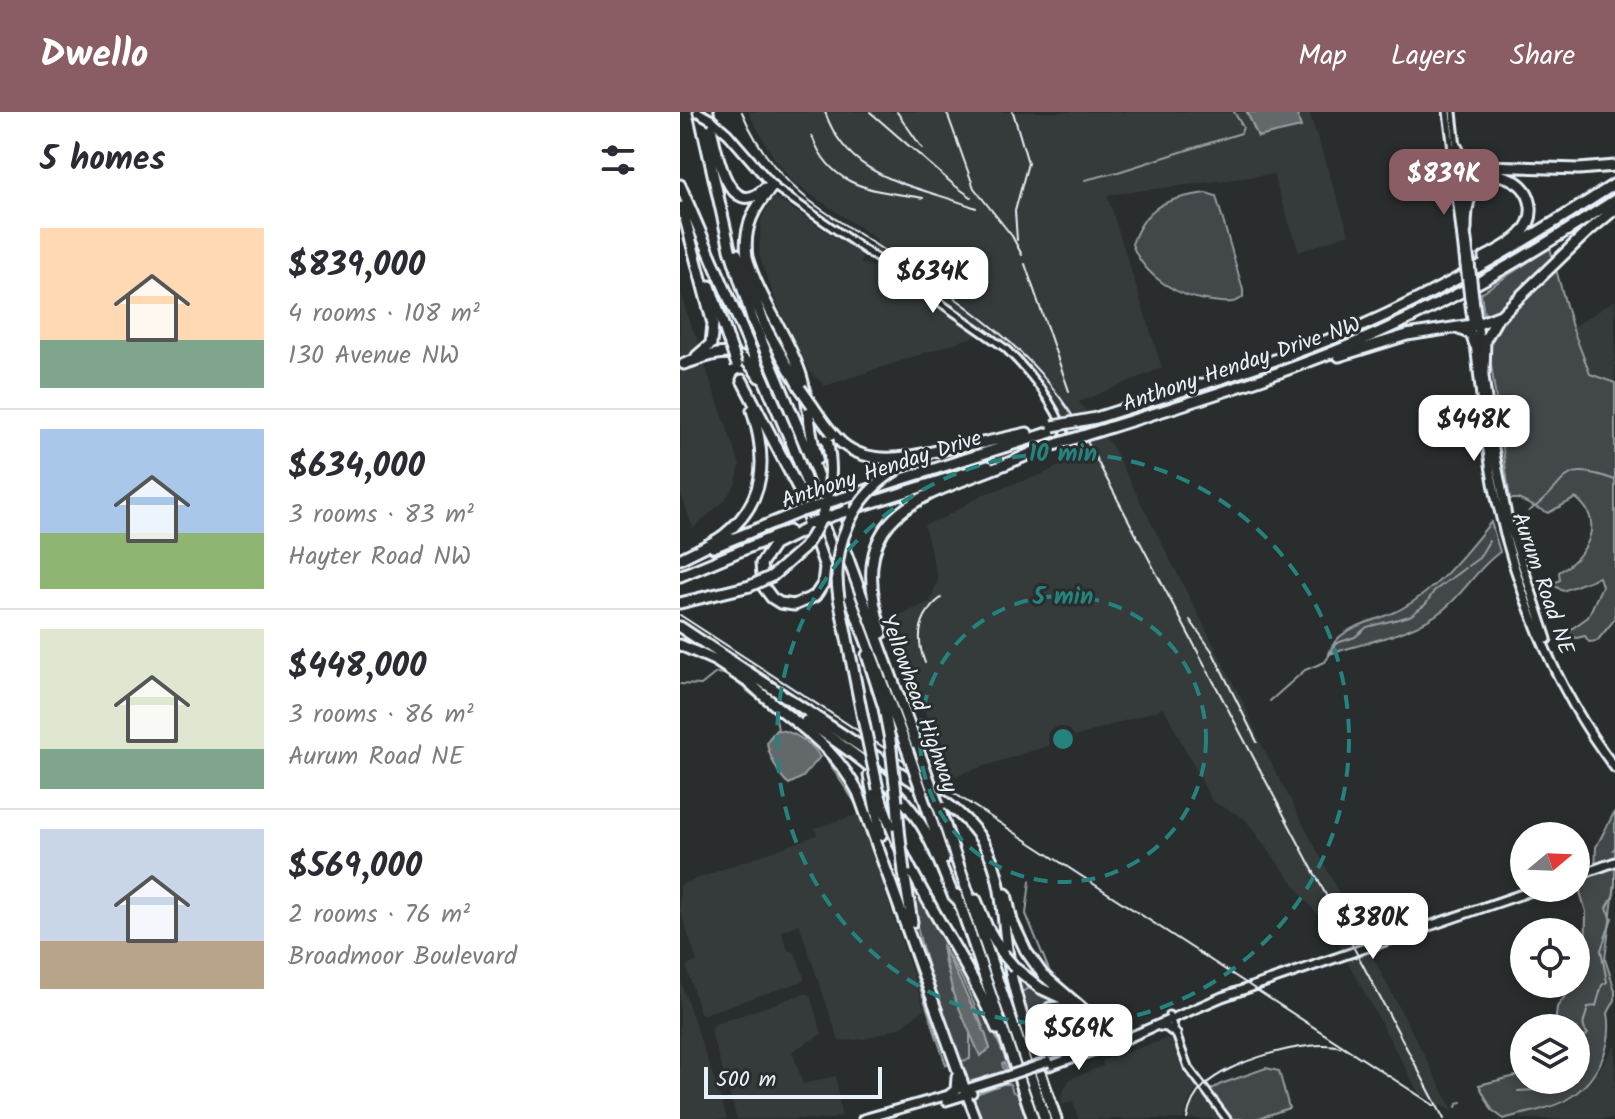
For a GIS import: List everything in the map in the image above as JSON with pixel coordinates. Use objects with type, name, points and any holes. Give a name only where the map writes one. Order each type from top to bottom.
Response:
[{"type":"highway","points":[[699,112],[710,163],[752,294],[773,343],[800,388],[842,443],[857,452],[890,459],[951,446],[985,443]]},
{"type":"highway","points":[[710,116],[723,172],[731,190],[746,197],[756,195],[770,184]]},
{"type":"highway","points":[[1457,148],[1462,160],[1475,164],[1579,169],[1615,166]]},
{"type":"highway","name":"Yellowhead Highway","points":[[710,163],[730,249],[747,303],[901,698],[1045,1119]]},
{"type":"highway","points":[[1457,169],[1475,164]]},
{"type":"highway","points":[[1414,302],[1431,288],[1512,241],[1525,230],[1531,211],[1529,198],[1521,186],[1503,175],[1457,169]]},
{"type":"highway","points":[[1466,230],[1466,206],[1470,194],[1483,181],[1503,175]]},
{"type":"highway","points":[[770,184],[752,214],[746,239],[747,257],[801,377],[810,434],[841,539]]},
{"type":"highway","name":"Anthony Henday Drive NW","points":[[1096,418],[1277,360],[1414,302],[1499,257],[1615,184]]},
{"type":"highway","points":[[680,185],[802,471]]},
{"type":"highway","name":"Anthony Henday Drive NW","points":[[1040,449],[1256,381],[1341,349],[1442,303],[1527,256],[1615,200]]},
{"type":"highway","points":[[680,560],[733,527],[749,506],[759,484],[762,448],[742,380],[681,204]]},
{"type":"highway","points":[[681,204],[714,331],[709,347],[682,365]]},
{"type":"highway","points":[[1484,371],[1485,340],[1490,328],[1585,234],[1615,209]]},
{"type":"highway","points":[[1256,381],[1278,378],[1382,341],[1475,324],[1501,315]]},
{"type":"highway","points":[[1454,327],[1471,334],[1475,345]]},
{"type":"highway","points":[[682,365],[721,352],[736,354],[747,361],[759,377],[802,471]]},
{"type":"highway","points":[[742,380],[797,486],[825,567],[823,584],[815,596],[794,605],[780,603],[763,586],[761,564],[774,545],[808,526]]},
{"type":"highway","points":[[680,603],[750,586],[772,576],[804,548],[828,500],[832,472],[827,440],[812,405]]},
{"type":"highway","name":"Anthony Henday Drive","points":[[680,560],[799,512],[1054,428],[1096,418]]},
{"type":"highway","points":[[904,915],[878,825],[869,775],[838,561],[846,529],[869,492],[898,469],[934,454],[1054,428]]},
{"type":"highway","points":[[901,698],[872,592],[870,572],[882,535],[901,510],[927,495],[1040,449]]},
{"type":"highway","name":"Anthony Henday Drive","points":[[680,576],[808,526],[878,504],[885,498],[1040,449]]},
{"type":"highway","name":"Yellowhead Highway","points":[[802,471],[844,598],[871,650],[907,749],[1033,1119]]},
{"type":"highway","points":[[844,598],[884,708],[909,914],[932,994]]},
{"type":"highway","points":[[680,627],[943,801],[971,824],[984,837],[999,867],[1012,921],[1026,951],[1051,983],[1085,1011],[1099,1046]]},
{"type":"highway","points":[[680,645],[716,661],[750,683],[851,751],[891,786],[922,826],[958,900]]},
{"type":"highway","points":[[750,683],[820,739],[850,776],[866,808],[965,1092]]},
{"type":"highway","points":[[861,711],[878,789],[902,852],[984,1000],[1020,1081]]},
{"type":"highway","points":[[938,805],[987,927],[1003,954],[1040,988],[1085,1011]]},
{"type":"highway","points":[[971,824],[996,867],[1013,983],[1056,1119]]},
{"type":"highway","points":[[1056,1119],[1037,1046],[1038,1022],[1050,1008],[1063,1006],[1078,1012],[1102,1036],[1118,1037]]},
{"type":"highway","points":[[1084,1049],[1091,1028]]},
{"type":"highway","points":[[951,1097],[956,1090],[957,1069]]},
{"type":"main road","points":[[699,112],[710,116],[770,184]]},
{"type":"main road","points":[[734,141],[752,155],[760,157],[760,165],[770,184]]},
{"type":"main road","points":[[1457,169],[1466,230],[1467,264]]},
{"type":"main road","points":[[1457,169],[1467,264]]},
{"type":"main road","name":"Aurum Road NE","points":[[1467,264],[1498,473],[1522,566],[1556,664],[1584,718],[1615,766]]},
{"type":"main road","name":"Aurum Road NE","points":[[1475,324],[1475,345],[1494,485],[1516,570],[1560,679],[1586,726],[1615,766]]},
{"type":"main road","points":[[1590,871],[1615,862]]},
{"type":"main road","points":[[1049,1064],[1197,1006],[1510,898]]},
{"type":"main road","points":[[881,1119],[1049,1064],[1152,1027],[1170,1017]]},
{"type":"main road","points":[[1152,1027],[1163,1026],[1176,1034]]},
{"type":"main road","points":[[965,1092],[976,1119]]},
{"type":"main road","points":[[863,1119],[951,1097],[970,1105]]},
{"type":"street","points":[[1450,112],[1457,148],[1457,169]]},
{"type":"street","points":[[1450,112],[1457,169]]},
{"type":"street","points":[[770,184],[1005,348],[1027,370],[1045,395],[1064,430],[1070,449]]},
{"type":"street","points":[[1170,1017],[1187,1065],[1227,1119]]},
{"type":"shaded area","points":[[748,112],[1309,112],[1349,234],[1299,252],[1273,174],[1107,195],[1162,368],[1079,402],[1113,448],[1244,704],[1259,740],[1454,1112],[1419,1093],[1336,940],[1244,818],[1212,801],[1164,708],[948,778],[893,618],[930,602],[938,579],[924,525],[943,518],[982,495],[1043,474],[1067,462],[1073,454],[1072,446],[1061,414],[1049,393],[1014,352],[869,248],[878,240],[794,183],[774,158]]},
{"type":"shaded area","points":[[1247,112],[1296,112],[1301,127],[1258,137]]},
{"type":"shaded area","points":[[1206,193],[1216,196],[1243,290],[1243,297],[1236,301],[1200,299],[1164,284],[1145,266],[1132,244],[1144,220],[1159,206]]},
{"type":"shaded area","points":[[774,197],[862,255],[861,263],[878,268],[979,335],[825,386],[810,372],[775,299],[759,255],[761,219]]},
{"type":"shaded area","points":[[1550,248],[1572,327],[1590,374],[1615,383],[1615,619],[1597,641],[1589,642],[1585,636],[1563,635],[1588,617],[1602,586],[1599,577],[1563,591],[1552,584],[1560,580],[1559,572],[1585,548],[1591,528],[1590,517],[1576,498],[1548,513],[1518,499],[1510,499],[1481,293]]},
{"type":"shaded area","points":[[680,289],[701,349],[680,357]]},
{"type":"shaded area","points":[[1615,300],[1615,383],[1590,374],[1572,328]]},
{"type":"shaded area","points":[[704,363],[740,465],[736,483],[724,501],[693,528],[680,491],[680,371]]},
{"type":"shaded area","points":[[1491,522],[1500,552],[1444,609],[1404,631],[1329,654],[1333,644],[1349,630],[1415,601],[1450,570]]},
{"type":"shaded area","points":[[776,730],[801,738],[820,757],[803,777],[789,784],[778,771],[768,746],[767,741]]},
{"type":"shaded area","points":[[1615,811],[1615,883],[1605,959],[1615,1000],[1608,1013],[1605,1051],[1590,1079],[1590,1014],[1556,1014],[1564,998],[1590,998],[1590,918],[1586,918],[1583,902],[1590,902],[1590,873],[1595,871],[1596,847]]},
{"type":"shaded area","points":[[859,814],[924,1009],[901,1027],[865,1039],[839,1041],[799,924],[781,931],[788,950],[795,953],[803,981],[705,1014],[700,1013],[686,966],[697,961],[680,910],[680,885],[817,835],[815,828]]},
{"type":"shaded area","points":[[907,869],[978,996],[1011,1071],[1008,1072],[1004,1063],[1005,1073],[969,1085],[964,1077],[930,974]],"holes":[[[942,946],[970,995],[981,1022],[990,1048],[981,1055],[945,964]]]},
{"type":"shaded area","points":[[942,944],[985,1033],[990,1049],[980,1056],[953,994]]},
{"type":"shaded area","points":[[1013,971],[1066,1003],[1048,1005],[1039,1014],[1034,1030],[1036,1049]]},
{"type":"shaded area","points":[[680,980],[716,1085],[727,1119],[680,1119]]},
{"type":"shaded area","points":[[806,993],[810,996],[822,1034],[792,1051],[803,1084],[836,1076],[841,1116],[832,1119],[737,1119],[711,1032],[715,1024]]},
{"type":"shaded area","points":[[1062,1007],[1080,1018],[1086,1039],[1080,1048],[1050,1059],[1044,1047],[1041,1048],[1043,1059],[1038,1039],[1041,1018]]},
{"type":"shaded area","points":[[1172,1037],[1182,1069],[1199,1087],[1189,1101],[1184,1119],[1078,1119],[1073,1101],[1062,1104],[1061,1096],[1070,1079],[1103,1066],[1103,1060]]},
{"type":"shaded area","points":[[1615,1045],[1615,1119],[1520,1119],[1522,1115],[1566,1103],[1576,1094],[1590,1094],[1590,1081]]},
{"type":"shaded area","points":[[1266,1068],[1279,1071],[1289,1108],[1256,1119],[1231,1119],[1210,1090]]},
{"type":"shaded area","points":[[1510,1077],[1510,1094],[1575,1094],[1544,1109],[1504,1119],[1492,1110],[1479,1085]]},
{"type":"shaded area","points":[[1010,1084],[1013,1092],[1018,1094],[1027,1119],[978,1119],[971,1096]]},
{"type":"shaded area","points":[[1203,1088],[1226,1119],[1188,1119],[1191,1107]]},
{"type":"waterway","points":[[1085,180],[1241,133],[1243,127],[1234,112]]},
{"type":"waterway","points":[[1529,511],[1573,473],[1596,474],[1615,480]]},
{"type":"waterway","points":[[1468,566],[1479,558],[1489,541]]},
{"type":"waterway","points":[[1270,701],[1305,670],[1325,662],[1337,643],[1355,637],[1367,627],[1410,616],[1426,604],[1434,591],[1465,568]]},
{"type":"waterway","points":[[680,684],[701,685],[716,673],[726,674],[775,713],[778,730]]},
{"type":"waterway","points":[[775,713],[821,751],[858,807]]},
{"type":"waterway","points":[[874,850],[946,1065],[951,1064]]},
{"type":"waterway","points":[[1030,881],[1026,914],[1051,975]]},
{"type":"waterway","points":[[1586,1014],[1588,1007],[1596,1006],[1602,985],[1607,982],[1601,950],[1612,918],[1607,908],[1614,894],[1615,882]]},
{"type":"waterway","points":[[1021,992],[1030,988]]},
{"type":"waterway","points":[[962,1061],[970,1059],[970,1033]]},
{"type":"waterway","points":[[1456,1107],[1462,1102]]},
{"type":"railway","points":[[742,112],[765,154],[796,189],[966,306],[1000,333],[1059,396],[1082,432],[1444,1119]]},
{"type":"railway","points":[[825,112],[836,135],[850,153],[867,167],[908,186],[976,208]]},
{"type":"railway","points":[[870,112],[971,197]]},
{"type":"railway","points":[[897,112],[922,148]]},
{"type":"railway","points":[[1013,112],[1028,163],[1015,211],[1017,240]]},
{"type":"railway","points":[[947,113],[974,188],[1012,236],[1022,255]]},
{"type":"railway","points":[[812,136],[821,154],[843,177],[872,189],[923,198]]},
{"type":"railway","points":[[1025,264],[1069,391]]},
{"type":"railway","points":[[925,663],[920,644],[921,627],[928,612],[941,598]]},
{"type":"railway","points":[[680,615],[1435,1106]]},
{"type":"railway","points":[[1190,620],[1212,651],[1257,742]]},
{"type":"railway","points":[[1187,1119],[1192,1101],[1200,1089],[1230,1069],[1289,1049],[1326,1045],[1340,1047]]}]
